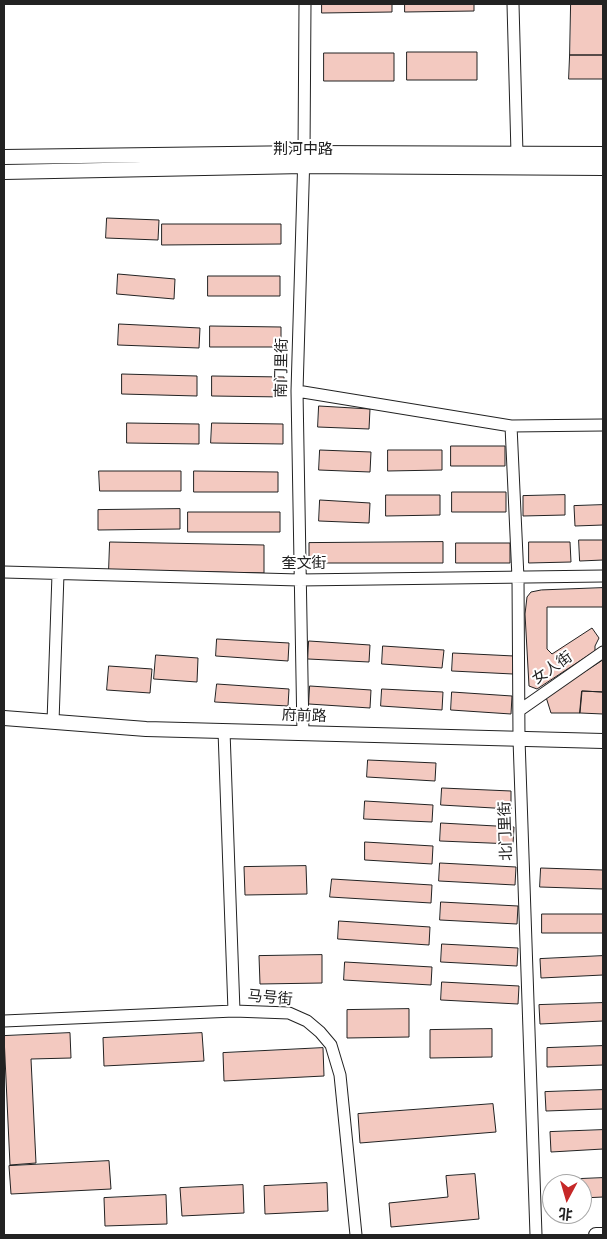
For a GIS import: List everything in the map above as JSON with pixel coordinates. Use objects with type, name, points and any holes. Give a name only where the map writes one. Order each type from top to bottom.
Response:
[{"type":"main road","name":"荆河中路","points":[[4,172],[304,160],[517,154],[603,154]]},
{"type":"main road","name":"荆河中路","points":[[4,157],[304,160],[603,168]]},
{"type":"main road","name":"府前路","points":[[4,718],[146,729],[603,741]]},
{"type":"main road","points":[[596,1235],[603,1235]]},
{"type":"street","name":"南门里街","points":[[303,734],[297,391],[304,160],[305,4]]},
{"type":"street","points":[[513,4],[517,154]]},
{"type":"street","points":[[297,391],[511,426],[603,425]]},
{"type":"street","name":"北门里街","points":[[511,426],[518,578],[519,739],[536,1235]]},
{"type":"street","name":"奎文街","points":[[4,572],[299,580],[603,576]]},
{"type":"street","points":[[53,722],[58,574]]},
{"type":"street","name":"女人街","points":[[520,710],[603,652]]},
{"type":"street","points":[[224,731],[234,1011]]},
{"type":"street","name":"马号街","points":[[4,1021],[234,1011],[289,1013],[307,1021],[331,1045],[340,1075],[356,1235]]},
{"type":"building","points":[[322,4],[392,4],[392,12],[322,13]]},
{"type":"building","points":[[405,4],[474,4],[474,11],[405,12]]},
{"type":"building","points":[[571,4],[603,4],[603,55],[570,55]]},
{"type":"building","points":[[407,52],[477,52],[477,80],[407,80]]},
{"type":"building","points":[[324,53],[394,53],[394,81],[324,81]]},
{"type":"building","points":[[570,55],[603,55],[603,79],[569,79]]},
{"type":"building","points":[[107,218],[159,220],[158,240],[106,238]]},
{"type":"building","points":[[162,224],[281,224],[281,244],[162,245]]},
{"type":"building","points":[[118,274],[175,279],[174,299],[117,294]]},
{"type":"building","points":[[208,276],[280,276],[280,296],[208,296]]},
{"type":"building","points":[[119,324],[200,328],[199,348],[118,345]]},
{"type":"building","points":[[210,326],[281,327],[281,347],[210,347]]},
{"type":"building","points":[[122,374],[197,376],[197,396],[122,394]]},
{"type":"building","points":[[212,376],[284,377],[284,397],[212,396]]},
{"type":"building","points":[[319,406],[370,409],[369,429],[318,427]]},
{"type":"building","points":[[127,423],[199,424],[199,444],[127,443]]},
{"type":"building","points":[[212,423],[283,424],[283,444],[211,443]]},
{"type":"building","points":[[451,446],[505,446],[505,466],[451,466]]},
{"type":"building","points":[[320,450],[371,452],[370,472],[319,470]]},
{"type":"building","points":[[388,450],[442,450],[442,470],[388,471]]},
{"type":"building","points":[[99,471],[181,471],[181,491],[100,491]]},
{"type":"building","points":[[194,471],[278,472],[278,492],[194,492]]},
{"type":"building","points":[[452,492],[506,492],[506,512],[452,512]]},
{"type":"building","points":[[386,495],[440,495],[440,515],[386,516]]},
{"type":"building","points":[[565,495],[565,515],[523,516],[523,496]]},
{"type":"building","points":[[320,500],[370,503],[369,523],[319,521]]},
{"type":"building","points":[[603,505],[603,525],[575,526],[574,506]]},
{"type":"building","points":[[180,509],[180,529],[98,530],[98,510]]},
{"type":"building","points":[[188,512],[280,512],[280,532],[188,532]]},
{"type":"building","points":[[579,540],[603,540],[603,560],[580,561]]},
{"type":"building","points":[[110,542],[264,545],[264,573],[109,570]]},
{"type":"building","points":[[443,542],[443,563],[309,563],[309,543]]},
{"type":"building","points":[[529,542],[570,542],[571,562],[529,563]]},
{"type":"building","points":[[456,543],[510,543],[510,563],[456,563]]},
{"type":"building","points":[[603,588],[603,607],[547,607],[547,649],[552,654],[592,628],[599,638],[595,651],[537,689],[529,686],[525,614],[527,597],[531,592],[541,590]]},
{"type":"building","points":[[217,639],[289,643],[288,661],[216,656]]},
{"type":"building","points":[[309,641],[370,645],[369,662],[308,659]]},
{"type":"building","points":[[383,646],[444,650],[442,668],[382,664]]},
{"type":"building","points":[[453,653],[514,656],[513,674],[452,671]]},
{"type":"building","points":[[156,655],[198,658],[197,682],[154,679]]},
{"type":"building","points":[[602,661],[603,692],[582,691],[580,713],[551,713],[546,697]]},
{"type":"building","points":[[109,666],[152,669],[150,693],[107,690]]},
{"type":"building","points":[[217,684],[289,689],[288,706],[215,702]]},
{"type":"building","points":[[310,686],[371,690],[370,708],[309,704]]},
{"type":"building","points":[[382,689],[443,692],[442,710],[381,706]]},
{"type":"building","points":[[582,691],[603,692],[603,714],[580,713]]},
{"type":"building","points":[[452,692],[512,696],[511,714],[451,710]]},
{"type":"building","points":[[368,760],[436,763],[435,781],[367,777]]},
{"type":"building","points":[[442,788],[511,791],[511,809],[441,805]]},
{"type":"building","points":[[365,801],[433,805],[432,822],[364,819]]},
{"type":"building","points":[[441,823],[514,827],[513,844],[440,841]]},
{"type":"building","points":[[365,842],[433,846],[432,864],[365,860]]},
{"type":"building","points":[[440,863],[516,867],[515,885],[439,881]]},
{"type":"building","points":[[306,866],[307,894],[245,895],[244,867]]},
{"type":"building","points":[[541,868],[603,870],[603,889],[540,887]]},
{"type":"building","points":[[332,879],[432,885],[431,903],[330,897]]},
{"type":"building","points":[[441,902],[518,906],[517,924],[440,920]]},
{"type":"building","points":[[542,914],[603,914],[603,933],[542,933]]},
{"type":"building","points":[[339,921],[430,927],[429,945],[338,939]]},
{"type":"building","points":[[442,944],[518,948],[517,966],[441,962]]},
{"type":"building","points":[[322,955],[322,983],[260,984],[259,956]]},
{"type":"building","points":[[603,956],[603,975],[541,978],[540,959]]},
{"type":"building","points":[[345,962],[432,967],[431,985],[344,980]]},
{"type":"building","points":[[442,982],[519,986],[518,1004],[441,1000]]},
{"type":"building","points":[[603,1003],[603,1021],[540,1024],[539,1005]]},
{"type":"building","points":[[409,1009],[409,1037],[347,1038],[347,1010]]},
{"type":"building","points":[[492,1029],[492,1057],[430,1058],[430,1030]]},
{"type":"building","points":[[70,1033],[71,1058],[31,1059],[36,1163],[10,1165],[4,1036]]},
{"type":"building","points":[[202,1033],[204,1061],[104,1066],[103,1038]]},
{"type":"building","points":[[603,1046],[603,1065],[547,1067],[547,1048]]},
{"type":"building","points":[[323,1048],[324,1076],[224,1081],[223,1053]]},
{"type":"building","points":[[603,1090],[603,1109],[546,1111],[545,1092]]},
{"type":"building","points":[[493,1104],[496,1132],[360,1143],[358,1114]]},
{"type":"building","points":[[603,1130],[603,1149],[551,1152],[550,1132]]},
{"type":"building","points":[[109,1161],[111,1189],[11,1194],[9,1166]]},
{"type":"building","points":[[475,1174],[479,1219],[391,1227],[389,1203],[448,1197],[446,1176]]},
{"type":"building","points":[[592,1178],[603,1178],[603,1197],[592,1198]]},
{"type":"building","points":[[327,1183],[328,1211],[265,1214],[264,1186]]},
{"type":"building","points":[[243,1185],[244,1213],[182,1216],[180,1188]]},
{"type":"building","points":[[166,1195],[167,1224],[105,1226],[104,1198]]}]
